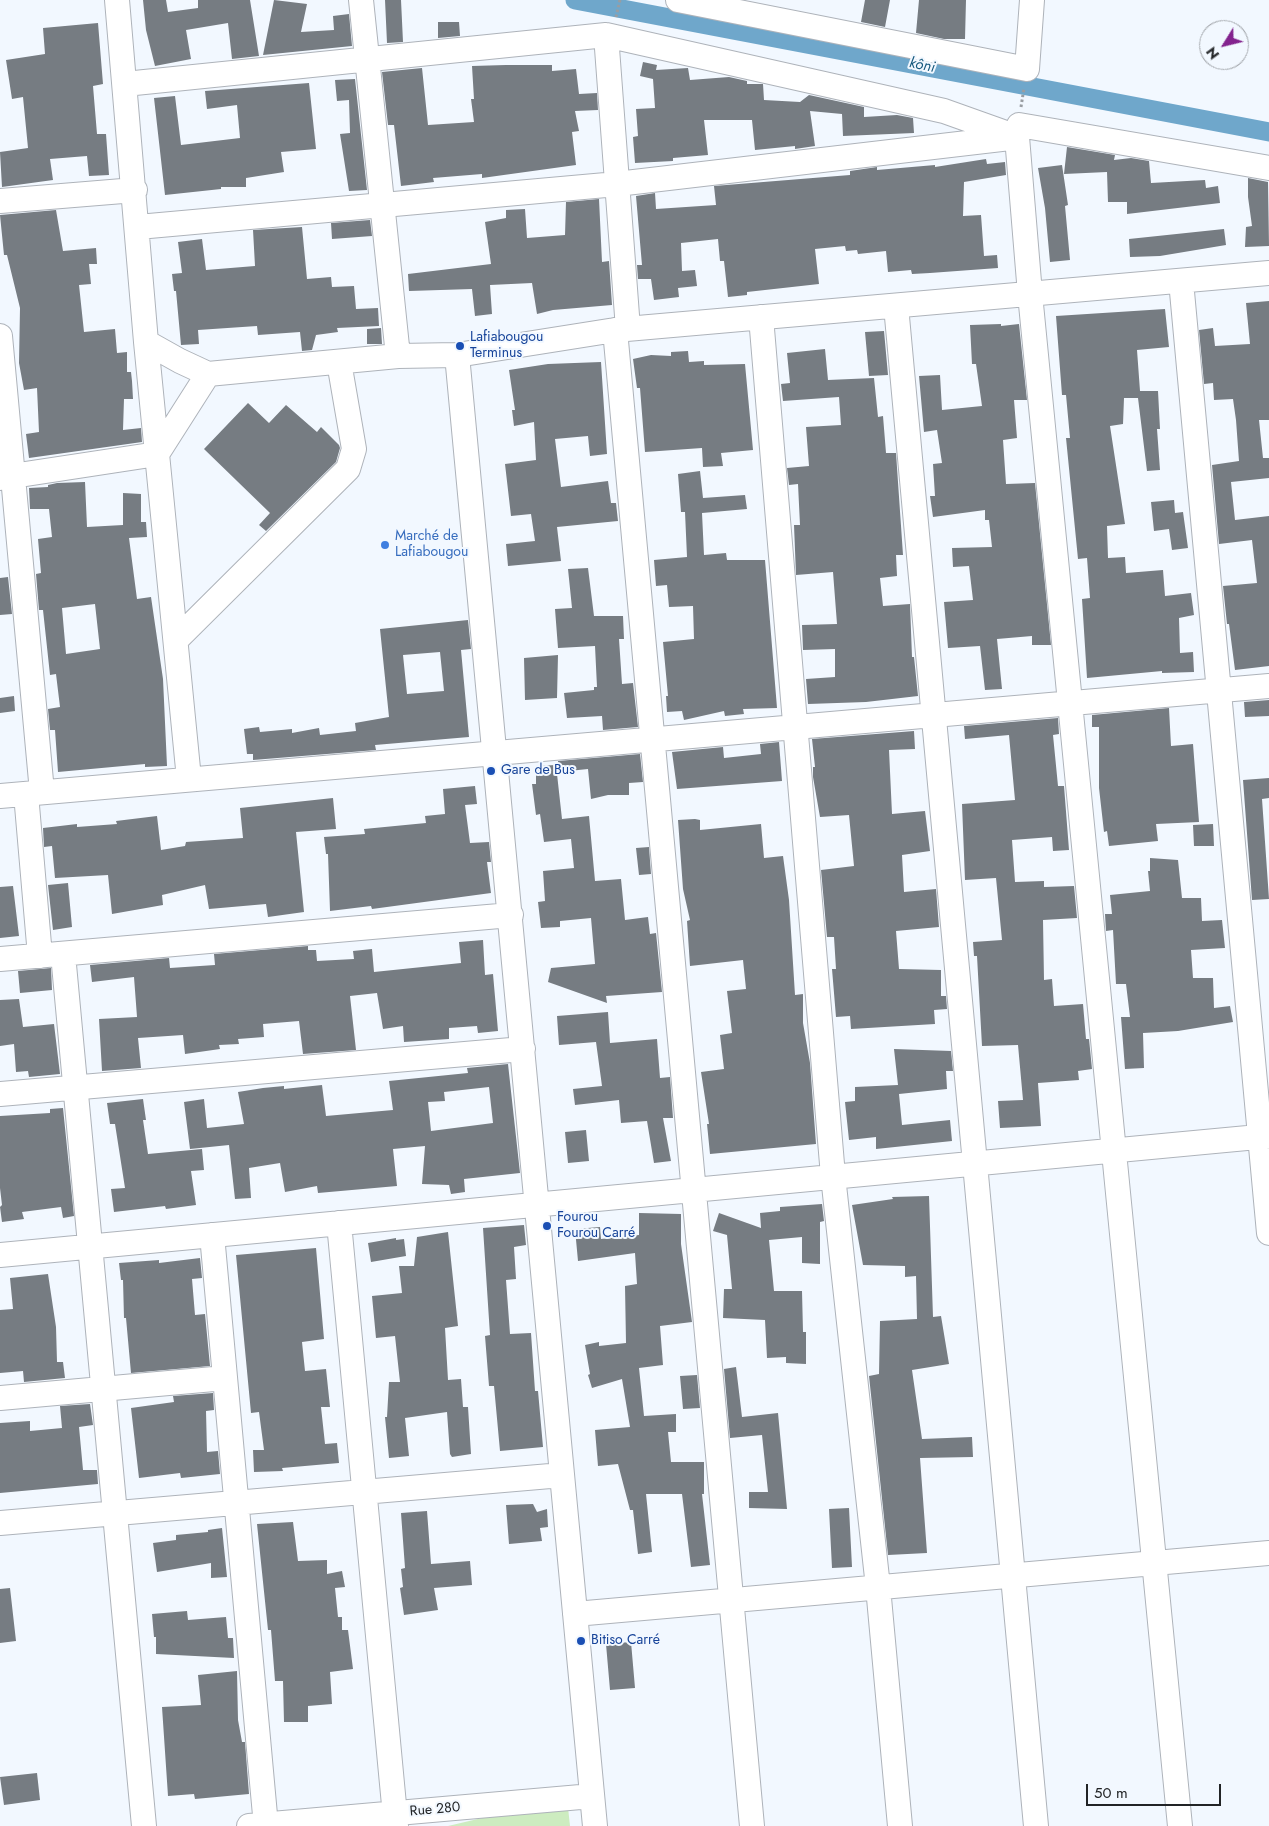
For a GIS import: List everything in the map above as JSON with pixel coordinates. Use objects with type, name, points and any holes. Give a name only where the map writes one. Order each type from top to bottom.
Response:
[{"type":"street","points":[[117,0],[138,227],[146,342],[189,779]]},
{"type":"street","points":[[361,0],[398,356]]},
{"type":"street","points":[[678,0],[1027,69],[1032,0]]},
{"type":"street","points":[[125,84],[367,59],[611,27],[944,111],[1017,137]]},
{"type":"street","points":[[611,27],[621,330],[652,739],[752,1826]]},
{"type":"street","points":[[1180,1826],[1030,294],[1017,137],[1019,124],[1269,168]]},
{"type":"street","points":[[138,227],[617,184],[1017,137]]},
{"type":"street","points":[[0,202],[134,190]]},
{"type":"street","points":[[146,342],[208,374],[398,356],[457,355],[621,330],[1269,273]]},
{"type":"street","points":[[1181,281],[1219,690],[1265,1136],[1269,1233]]},
{"type":"street","points":[[896,306],[1036,1826]]},
{"type":"street","points":[[761,317],[833,1176],[878,1587],[900,1826]]},
{"type":"street","points":[[0,336],[7,477],[34,793],[52,955],[76,1088],[144,1826]]},
{"type":"street","points":[[457,355],[496,753],[595,1826]]},
{"type":"street","points":[[176,640],[348,469],[354,449],[340,362]]},
{"type":"street","points":[[7,477],[157,454],[208,374]]},
{"type":"street","points":[[0,796],[1269,686]]},
{"type":"street","points":[[0,959],[511,915]]},
{"type":"street","points":[[0,1094],[523,1049]]},
{"type":"street","points":[[0,1255],[1265,1136]]},
{"type":"street","points":[[339,1223],[395,1820]]},
{"type":"street","points":[[212,1235],[236,1503],[260,1825]]},
{"type":"street","points":[[0,1398],[225,1378]]},
{"type":"street","points":[[0,1523],[562,1475]]},
{"type":"street","points":[[575,1614],[1269,1553]]},
{"type":"street","name":"Rue 280","points":[[260,1825],[395,1820],[592,1796]]},
{"type":"path","points":[[611,27],[620,0]]},
{"type":"green space","points":[[567,1798],[570,1826],[448,1826]]},
{"type":"building","points":[[143,0],[166,0],[168,12],[198,8],[198,0],[250,0],[259,56],[232,59],[228,23],[186,30],[191,59],[155,66],[146,30]]},
{"type":"building","points":[[274,0],[307,4],[301,32],[334,30],[333,16],[349,14],[352,46],[263,55]]},
{"type":"building","points":[[385,0],[401,0],[403,42],[387,43]]},
{"type":"building","points":[[865,0],[890,0],[885,27],[861,22]]},
{"type":"building","points":[[919,0],[966,0],[965,39],[944,39],[916,33]]},
{"type":"building","points":[[438,22],[459,22],[460,36],[438,38]]},
{"type":"building","points":[[98,23],[103,84],[93,86],[97,134],[106,134],[109,175],[89,176],[87,156],[50,159],[53,180],[2,187],[0,152],[28,148],[23,97],[12,99],[6,60],[45,54],[43,28]]},
{"type":"building","points":[[643,62],[657,65],[656,70],[688,68],[690,80],[729,77],[747,81],[747,84],[763,84],[764,100],[800,102],[809,95],[864,107],[864,117],[897,115],[913,118],[914,133],[843,136],[842,114],[810,111],[815,146],[795,149],[795,146],[755,150],[752,120],[704,120],[708,155],[673,158],[673,161],[635,163],[633,137],[638,136],[636,109],[655,108],[653,79],[640,76]]},
{"type":"building","points":[[552,65],[552,71],[576,69],[579,94],[597,93],[598,110],[575,111],[579,131],[572,132],[576,165],[482,178],[482,174],[433,178],[434,182],[401,186],[394,125],[388,125],[382,72],[422,68],[428,125],[474,122],[471,99],[474,99],[472,66]]},
{"type":"building","points":[[355,79],[367,190],[349,191],[340,134],[350,133],[349,100],[337,101],[335,80]]},
{"type":"building","points":[[309,83],[316,149],[281,152],[284,172],[246,178],[246,187],[221,187],[221,189],[165,195],[154,98],[175,96],[181,145],[240,138],[237,105],[207,109],[205,91]]},
{"type":"building","points":[[1067,147],[1115,155],[1114,160],[1131,158],[1149,161],[1151,183],[1205,180],[1206,188],[1218,186],[1220,203],[1127,214],[1127,202],[1108,202],[1107,172],[1064,174]]},
{"type":"building","points":[[986,159],[987,164],[1005,162],[1006,175],[964,182],[963,216],[981,215],[984,256],[997,255],[998,268],[912,274],[911,270],[888,272],[886,251],[858,254],[857,250],[846,251],[845,246],[815,249],[819,284],[747,292],[747,295],[728,297],[724,261],[720,261],[718,239],[681,243],[682,271],[695,270],[697,286],[678,288],[679,297],[654,300],[651,279],[638,279],[637,265],[642,265],[636,196],[655,193],[656,209],[716,205],[714,186],[850,175],[850,171],[877,167],[877,170],[935,165],[935,167]]},
{"type":"building","points":[[1062,165],[1068,205],[1065,206],[1070,260],[1050,262],[1045,208],[1038,168]]},
{"type":"building","points":[[1248,178],[1268,182],[1269,246],[1245,247],[1246,227],[1252,226],[1248,197]]},
{"type":"building","points":[[599,199],[602,262],[609,261],[612,305],[553,310],[537,314],[532,283],[490,285],[492,314],[475,316],[472,289],[409,291],[408,274],[491,264],[485,222],[506,218],[506,210],[525,209],[527,238],[565,235],[566,202]]},
{"type":"building","points":[[56,210],[63,251],[96,248],[97,264],[89,264],[91,284],[79,285],[84,332],[115,329],[117,353],[127,352],[127,372],[131,372],[132,381],[133,399],[124,399],[123,430],[141,428],[142,442],[29,458],[26,434],[39,432],[37,388],[24,390],[19,363],[20,308],[7,255],[4,255],[0,215]]},
{"type":"building","points":[[370,220],[372,236],[332,239],[331,223]]},
{"type":"building","points":[[302,227],[307,279],[331,277],[332,287],[354,286],[356,309],[378,308],[379,326],[337,328],[338,332],[316,335],[312,350],[302,351],[300,332],[258,335],[257,326],[198,330],[199,344],[181,345],[176,291],[174,291],[172,274],[182,273],[178,242],[202,239],[206,270],[255,266],[253,230]]},
{"type":"building","points":[[1224,229],[1226,245],[1160,256],[1130,257],[1129,239]]},
{"type":"building","points":[[1269,301],[1269,420],[1259,420],[1263,458],[1269,458],[1269,478],[1231,482],[1235,520],[1269,516],[1269,666],[1235,670],[1223,586],[1257,583],[1252,540],[1219,544],[1212,465],[1239,461],[1236,420],[1233,399],[1214,400],[1213,383],[1204,384],[1199,330],[1213,328],[1215,346],[1250,344],[1246,303]]},
{"type":"building","points":[[1165,309],[1169,347],[1137,350],[1140,391],[1158,391],[1160,429],[1157,429],[1160,470],[1147,471],[1138,398],[1124,398],[1123,424],[1110,426],[1125,524],[1107,526],[1108,558],[1125,557],[1126,573],[1163,570],[1165,596],[1191,593],[1194,615],[1179,618],[1180,653],[1193,652],[1194,672],[1162,673],[1162,671],[1087,678],[1082,599],[1090,598],[1087,558],[1078,559],[1066,438],[1070,438],[1066,395],[1062,395],[1056,316]]},
{"type":"building","points":[[1001,324],[1001,326],[1019,324],[1027,400],[1014,400],[1017,438],[1003,440],[1006,484],[1035,483],[1051,645],[1032,645],[1032,636],[997,639],[1002,689],[985,690],[980,646],[948,648],[944,602],[973,600],[969,566],[953,567],[952,548],[992,547],[989,520],[985,520],[985,510],[933,517],[930,496],[935,496],[933,464],[942,463],[937,430],[924,432],[919,376],[940,375],[942,410],[982,406],[976,364],[972,364],[970,325]]},
{"type":"building","points":[[381,328],[382,344],[367,344],[367,329]]},
{"type":"building","points":[[884,331],[888,375],[869,376],[865,332]]},
{"type":"building","points":[[825,349],[828,380],[874,378],[878,417],[883,416],[886,453],[896,453],[903,555],[896,555],[897,576],[880,578],[883,606],[910,604],[912,657],[914,657],[918,696],[866,702],[808,704],[806,679],[835,677],[835,649],[803,650],[802,625],[837,624],[833,572],[796,575],[794,525],[800,525],[798,484],[789,485],[787,468],[809,466],[806,427],[841,425],[839,397],[783,401],[781,384],[790,383],[787,353]]},
{"type":"building","points":[[688,351],[689,362],[704,361],[704,365],[745,364],[753,450],[721,453],[723,466],[703,467],[702,448],[645,452],[640,388],[637,388],[633,359],[651,355],[671,356],[671,352]]},
{"type":"building","points":[[601,362],[607,454],[590,456],[588,436],[555,439],[561,487],[608,481],[611,503],[616,503],[618,521],[557,527],[561,561],[508,566],[506,544],[535,541],[531,514],[511,516],[505,464],[536,460],[534,422],[514,426],[512,410],[515,410],[509,370],[548,364]]},
{"type":"building","points":[[248,403],[269,423],[286,405],[317,432],[321,427],[340,448],[336,462],[266,531],[259,525],[270,513],[204,449]]},
{"type":"building","points":[[700,471],[703,498],[745,495],[747,509],[702,513],[704,555],[726,553],[727,560],[765,560],[777,708],[743,709],[744,714],[725,716],[724,711],[684,720],[682,711],[667,712],[666,696],[668,696],[663,642],[694,639],[693,606],[669,607],[667,585],[656,586],[654,560],[687,557],[685,512],[681,512],[678,474]]},
{"type":"building","points":[[85,482],[87,527],[123,525],[123,493],[141,494],[141,522],[146,522],[147,537],[129,538],[137,599],[151,597],[163,679],[167,766],[145,767],[145,764],[58,772],[55,730],[50,730],[48,709],[60,707],[56,674],[50,675],[43,610],[39,610],[36,574],[41,573],[38,539],[52,537],[49,509],[30,509],[29,488],[48,487],[48,485]],"holes":[[[95,604],[100,649],[66,654],[62,608]]]},
{"type":"building","points":[[1174,500],[1175,513],[1183,512],[1188,548],[1172,550],[1169,529],[1154,531],[1151,502]]},
{"type":"building","points":[[588,568],[594,616],[623,616],[624,639],[619,639],[622,684],[633,683],[638,727],[603,730],[602,716],[567,718],[564,693],[594,690],[594,687],[597,687],[595,646],[558,648],[555,609],[572,608],[568,569]]},
{"type":"building","points":[[8,577],[12,614],[0,615],[0,578]]},
{"type":"building","points":[[468,620],[471,649],[461,650],[469,737],[375,745],[376,750],[253,760],[253,754],[247,754],[244,729],[259,727],[260,732],[292,729],[292,733],[319,728],[320,735],[356,731],[355,723],[389,717],[380,629]],"holes":[[[440,652],[444,691],[407,694],[403,655]]]},
{"type":"building","points":[[558,655],[557,698],[525,700],[524,658]]},
{"type":"building","points":[[14,696],[15,711],[0,713],[0,698]]},
{"type":"building","points":[[1269,700],[1269,716],[1245,717],[1244,702]]},
{"type":"building","points":[[1169,708],[1171,746],[1193,744],[1199,822],[1156,824],[1158,841],[1109,846],[1107,831],[1104,832],[1099,788],[1099,727],[1092,727],[1092,715]]},
{"type":"building","points":[[1058,718],[1059,734],[1053,735],[1058,786],[1064,786],[1069,850],[1053,851],[1052,837],[1012,840],[1015,882],[1044,881],[1044,887],[1074,886],[1077,918],[1043,920],[1044,980],[1052,979],[1054,1006],[1083,1004],[1086,1039],[1089,1039],[1092,1069],[1078,1071],[1079,1080],[1038,1083],[1041,1126],[1000,1128],[998,1101],[1023,1100],[1018,1045],[982,1046],[977,956],[974,956],[973,942],[1002,940],[996,878],[965,880],[962,804],[1015,800],[1009,735],[965,739],[964,726]]},
{"type":"building","points":[[914,731],[915,749],[889,750],[892,814],[925,811],[930,851],[902,855],[904,892],[936,889],[939,927],[896,931],[899,969],[941,970],[941,996],[946,996],[947,1009],[934,1010],[935,1024],[851,1029],[850,1016],[836,1017],[832,969],[836,969],[834,937],[827,937],[821,870],[854,866],[849,815],[820,817],[813,777],[813,767],[815,767],[812,739]]},
{"type":"building","points":[[779,742],[782,781],[677,789],[672,752],[723,747],[724,758],[761,754],[760,744]]},
{"type":"building","points":[[640,754],[643,782],[629,783],[629,795],[608,795],[591,799],[588,769],[559,772],[558,761]]},
{"type":"building","points":[[556,765],[562,819],[589,816],[595,881],[621,879],[625,920],[648,917],[650,934],[656,933],[662,992],[606,996],[607,1003],[548,982],[551,968],[595,964],[591,918],[560,921],[560,927],[541,928],[538,902],[545,901],[543,871],[574,868],[571,839],[544,842],[540,814],[536,815],[532,784],[536,784],[536,766]]},
{"type":"building","points":[[1269,778],[1269,798],[1262,799],[1269,899],[1252,900],[1243,780]]},
{"type":"building","points":[[475,786],[477,804],[465,805],[470,843],[489,842],[491,862],[487,862],[491,893],[372,909],[371,906],[330,911],[328,854],[326,854],[324,837],[365,834],[364,829],[426,823],[425,816],[445,814],[443,789]]},
{"type":"building","points":[[333,798],[336,829],[296,832],[304,912],[268,917],[266,904],[209,909],[205,885],[162,895],[163,905],[112,914],[108,875],[55,878],[52,846],[44,847],[43,828],[77,824],[77,827],[117,824],[116,821],[157,816],[161,850],[185,846],[186,842],[243,838],[240,808]]},
{"type":"building","points":[[678,820],[700,820],[700,830],[761,824],[764,858],[783,856],[789,900],[795,995],[803,994],[803,1023],[810,1063],[816,1144],[710,1154],[707,1124],[709,1124],[701,1072],[724,1069],[720,1035],[732,1033],[727,991],[746,989],[743,960],[690,966],[687,921],[690,920],[683,889]]},
{"type":"building","points":[[1213,824],[1214,846],[1194,846],[1193,825]]},
{"type":"building","points":[[649,847],[651,874],[639,875],[636,848]]},
{"type":"building","points":[[1150,858],[1178,860],[1182,898],[1201,898],[1202,921],[1222,920],[1225,948],[1191,950],[1193,978],[1213,978],[1214,1008],[1230,1006],[1233,1022],[1178,1031],[1143,1033],[1144,1068],[1125,1069],[1121,1017],[1130,1017],[1126,984],[1116,984],[1113,930],[1106,931],[1105,914],[1112,914],[1110,895],[1150,891],[1148,871],[1150,871]]},
{"type":"building","points":[[68,883],[72,927],[53,930],[48,885]]},
{"type":"building","points":[[13,886],[19,936],[0,938],[0,887]]},
{"type":"building","points":[[483,940],[485,975],[493,974],[498,1031],[478,1033],[477,1026],[449,1028],[449,1039],[404,1042],[403,1026],[383,1029],[377,993],[350,996],[356,1050],[303,1054],[299,1021],[263,1024],[264,1037],[238,1039],[239,1044],[219,1045],[220,1049],[185,1054],[183,1035],[138,1038],[141,1068],[102,1071],[99,1019],[137,1017],[134,977],[92,982],[90,965],[169,958],[170,968],[215,965],[214,954],[308,946],[308,950],[316,950],[317,961],[354,959],[353,951],[372,949],[374,972],[461,963],[459,942]]},
{"type":"building","points":[[51,968],[52,990],[20,993],[18,971]]},
{"type":"building","points":[[19,999],[23,1027],[54,1024],[60,1074],[29,1077],[28,1071],[16,1072],[14,1044],[0,1046],[0,1000]]},
{"type":"building","points":[[608,1012],[610,1043],[657,1039],[660,1078],[670,1077],[673,1118],[663,1118],[671,1161],[654,1163],[647,1121],[621,1123],[619,1100],[575,1105],[573,1089],[602,1086],[596,1042],[559,1045],[557,1016]]},
{"type":"building","points":[[894,1049],[951,1051],[953,1071],[946,1071],[947,1089],[899,1094],[902,1125],[950,1120],[952,1141],[876,1149],[876,1137],[849,1140],[845,1102],[855,1101],[855,1087],[898,1085]]},
{"type":"building","points":[[508,1064],[520,1173],[464,1179],[465,1192],[451,1194],[449,1185],[422,1184],[425,1146],[393,1149],[397,1186],[318,1193],[317,1186],[285,1192],[280,1163],[249,1168],[251,1198],[235,1199],[229,1145],[190,1149],[184,1102],[204,1099],[207,1128],[244,1124],[238,1092],[263,1088],[284,1086],[284,1089],[322,1085],[326,1116],[393,1110],[389,1081],[468,1073],[467,1068]],"holes":[[[489,1087],[493,1123],[431,1131],[428,1102],[445,1101],[444,1092]]]},
{"type":"building","points":[[143,1099],[146,1120],[143,1120],[148,1154],[202,1149],[204,1170],[191,1171],[196,1205],[166,1209],[165,1206],[114,1212],[111,1189],[125,1188],[115,1124],[110,1124],[107,1103]]},
{"type":"building","points":[[63,1108],[74,1216],[63,1218],[61,1207],[22,1212],[24,1219],[2,1222],[0,1207],[2,1205],[0,1188],[0,1116],[50,1113],[50,1109]]},
{"type":"building","points":[[586,1130],[589,1161],[568,1163],[565,1132]]},
{"type":"building","points":[[929,1196],[933,1317],[941,1316],[949,1364],[912,1370],[922,1439],[972,1437],[973,1457],[920,1458],[927,1553],[888,1555],[869,1376],[879,1374],[880,1321],[917,1319],[916,1276],[905,1277],[905,1266],[863,1265],[852,1205],[893,1199],[892,1197]]},
{"type":"building","points":[[822,1204],[824,1221],[820,1222],[820,1264],[802,1263],[802,1237],[769,1240],[774,1291],[802,1291],[803,1332],[806,1332],[806,1364],[786,1363],[786,1357],[767,1358],[765,1320],[723,1318],[724,1289],[732,1289],[727,1235],[713,1231],[719,1213],[761,1228],[760,1213],[780,1211],[780,1207]]},
{"type":"building","points":[[639,1213],[681,1214],[681,1244],[692,1322],[660,1326],[663,1365],[639,1368],[644,1416],[676,1414],[676,1432],[668,1432],[671,1462],[704,1462],[704,1494],[702,1494],[710,1565],[691,1567],[682,1494],[646,1494],[652,1552],[638,1554],[633,1510],[630,1510],[618,1464],[598,1466],[595,1430],[630,1427],[622,1379],[592,1388],[588,1375],[590,1374],[585,1345],[599,1342],[599,1346],[626,1343],[625,1286],[637,1284],[635,1253],[578,1261],[575,1229],[600,1227],[601,1239],[639,1235]]},
{"type":"building","points":[[524,1225],[526,1245],[514,1247],[516,1279],[506,1280],[510,1334],[531,1333],[535,1391],[538,1391],[543,1447],[500,1451],[494,1386],[489,1386],[485,1336],[490,1335],[483,1228]]},
{"type":"building","points":[[448,1232],[458,1326],[445,1328],[448,1380],[461,1379],[463,1407],[468,1407],[471,1454],[452,1457],[450,1454],[447,1412],[405,1418],[409,1456],[389,1458],[385,1417],[387,1417],[389,1382],[400,1382],[395,1336],[376,1338],[372,1296],[402,1293],[399,1266],[414,1266],[417,1237]]},
{"type":"building","points":[[396,1238],[396,1240],[404,1239],[406,1256],[371,1262],[368,1243]]},
{"type":"building","points":[[316,1248],[324,1339],[302,1342],[305,1371],[326,1369],[330,1407],[321,1407],[325,1444],[337,1443],[339,1463],[282,1468],[283,1471],[254,1472],[253,1450],[264,1450],[259,1412],[251,1413],[236,1255]]},
{"type":"building","points":[[200,1258],[202,1278],[192,1279],[195,1315],[205,1314],[210,1366],[131,1373],[126,1318],[124,1318],[123,1280],[121,1280],[119,1263],[159,1260],[159,1263]]},
{"type":"building","points":[[48,1274],[56,1327],[57,1362],[63,1362],[65,1378],[24,1382],[23,1371],[0,1373],[0,1310],[13,1309],[10,1278]]},
{"type":"building","points":[[736,1367],[742,1417],[778,1413],[787,1509],[749,1508],[749,1492],[768,1492],[762,1435],[730,1438],[724,1369]]},
{"type":"building","points":[[697,1375],[700,1408],[683,1409],[680,1376]]},
{"type":"building","points":[[213,1393],[214,1410],[206,1411],[207,1452],[218,1451],[220,1474],[181,1478],[180,1473],[139,1478],[131,1408],[174,1402],[173,1396]]},
{"type":"building","points":[[90,1404],[93,1425],[79,1427],[83,1470],[97,1470],[98,1484],[0,1493],[0,1423],[30,1421],[30,1431],[62,1428],[60,1406]]},
{"type":"building","points":[[533,1504],[537,1512],[547,1509],[548,1527],[540,1528],[542,1541],[509,1544],[506,1505]]},
{"type":"building","points":[[849,1508],[852,1567],[832,1568],[829,1509]]},
{"type":"building","points":[[427,1511],[431,1564],[470,1561],[472,1585],[434,1588],[438,1610],[404,1615],[400,1588],[403,1587],[401,1569],[405,1568],[401,1513]]},
{"type":"building","points":[[293,1522],[298,1561],[327,1560],[327,1574],[342,1571],[345,1587],[335,1588],[338,1617],[342,1617],[342,1630],[348,1630],[353,1669],[330,1672],[332,1704],[308,1706],[308,1722],[284,1722],[283,1681],[275,1681],[271,1630],[268,1630],[257,1524]]},
{"type":"building","points":[[222,1528],[227,1577],[211,1578],[211,1563],[157,1572],[153,1543],[176,1540],[176,1535],[208,1532],[208,1530]]},
{"type":"building","points":[[10,1588],[16,1641],[0,1643],[0,1589]]},
{"type":"building","points":[[187,1611],[188,1620],[226,1617],[228,1638],[233,1638],[234,1658],[156,1654],[156,1637],[154,1637],[152,1614]]},
{"type":"building","points":[[631,1642],[635,1688],[610,1690],[606,1644]]},
{"type":"building","points":[[237,1671],[238,1720],[242,1742],[245,1742],[249,1794],[195,1799],[194,1794],[168,1796],[162,1707],[201,1705],[198,1675]]},
{"type":"building","points":[[37,1773],[40,1800],[4,1805],[0,1777]]},
{"type":"waterway","name":"kôni","points":[[575,0],[1269,132]]},
{"type":"place","name":"Lafiabougou Terminus","points":[[460,346]]},
{"type":"place","name":"Marché de Lafiabougou","points":[[385,545]]},
{"type":"place","name":"Gare de Bus","points":[[491,771]]},
{"type":"place","name":"Fourou Fourou Carré","points":[[547,1226]]},
{"type":"place","name":"Bitiso Carré","points":[[581,1641]]}]
